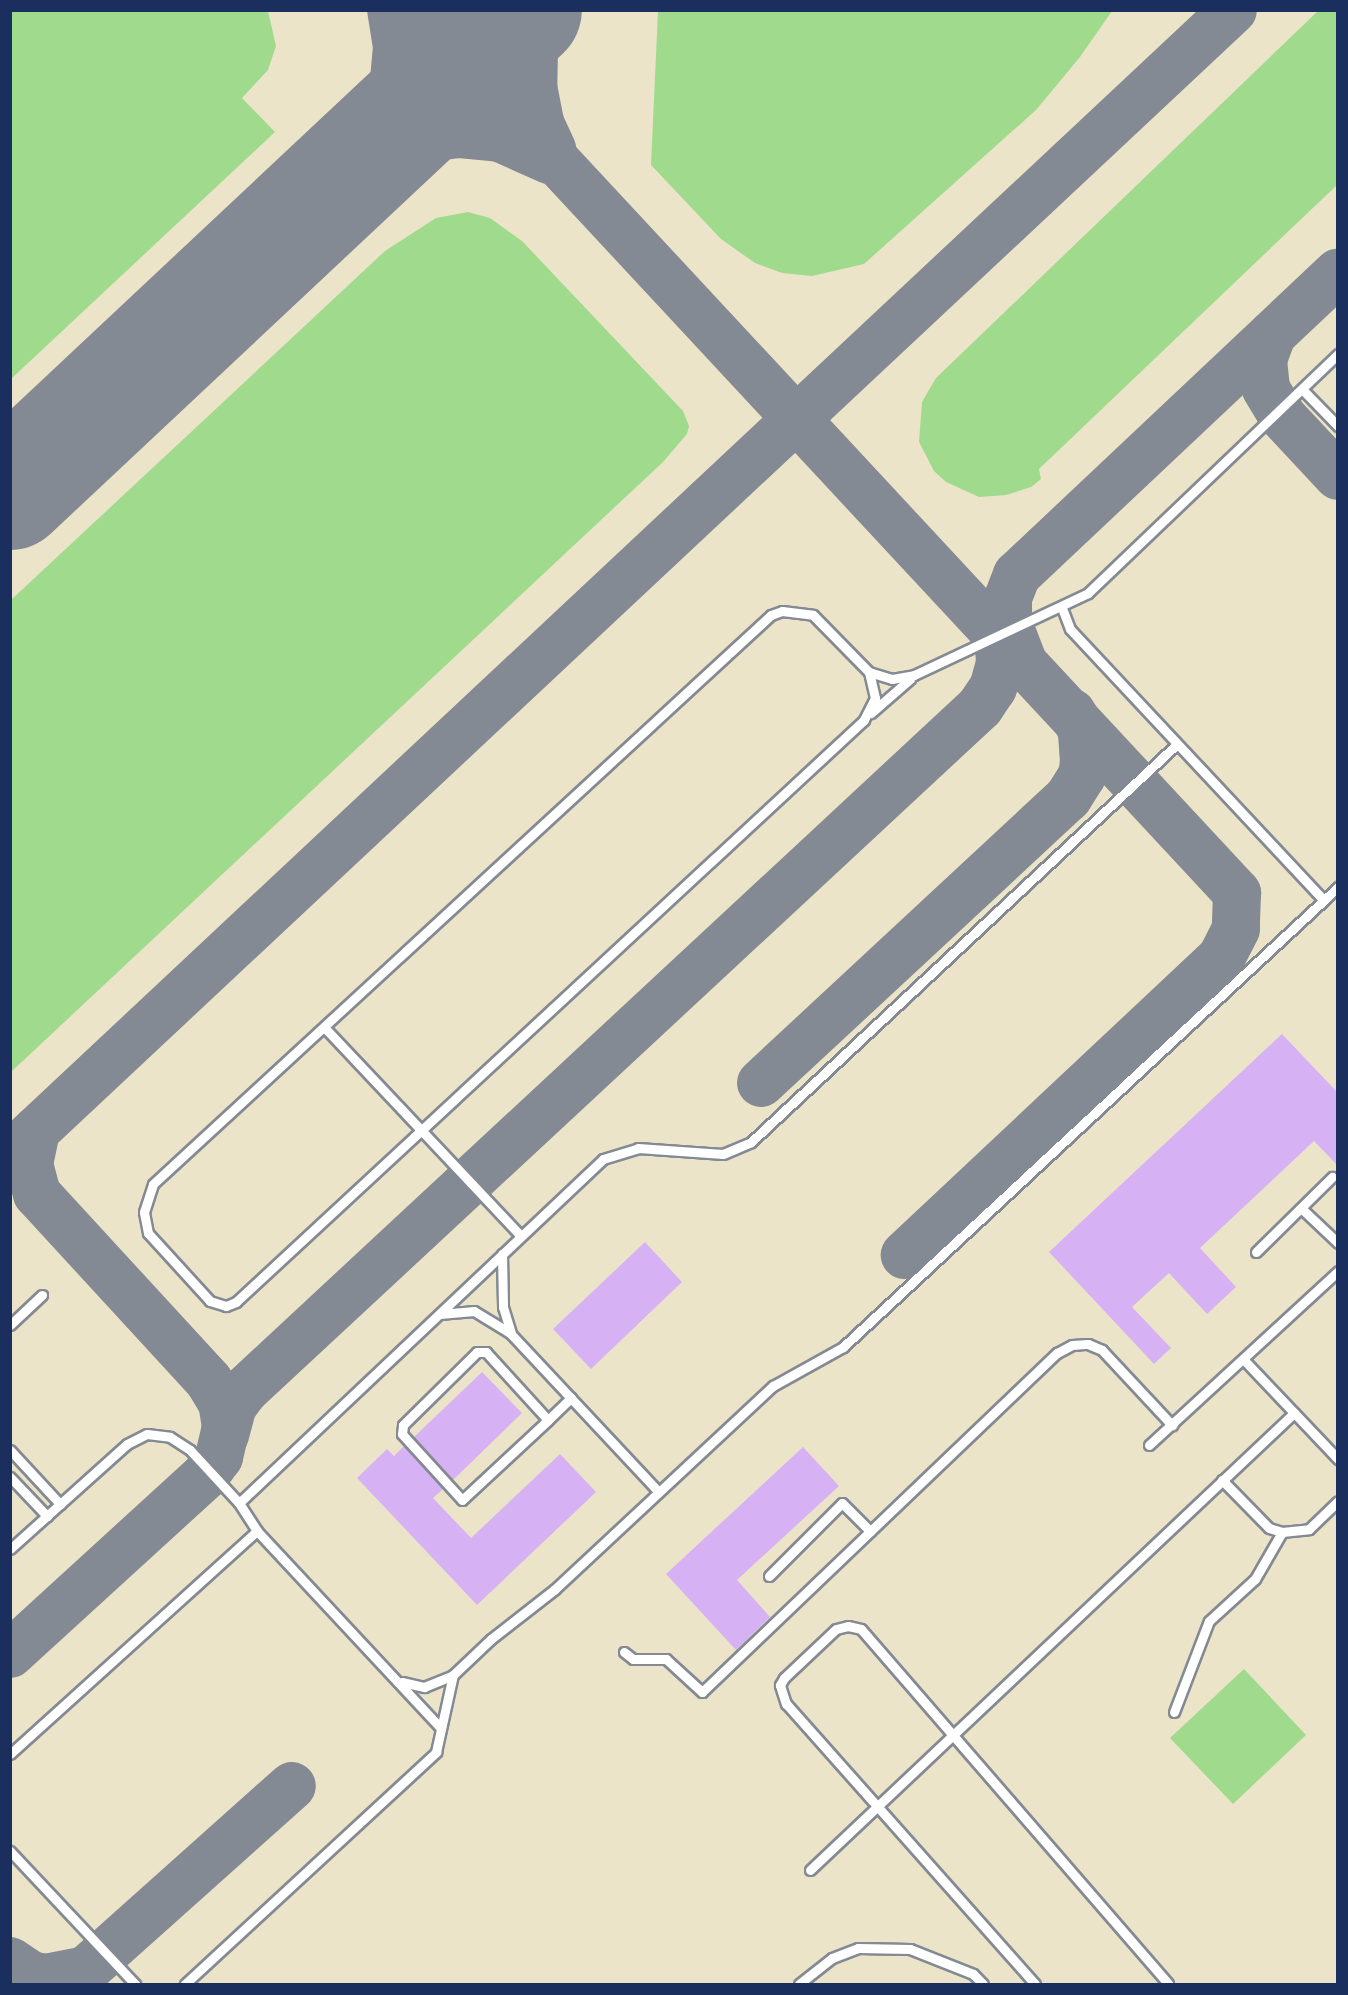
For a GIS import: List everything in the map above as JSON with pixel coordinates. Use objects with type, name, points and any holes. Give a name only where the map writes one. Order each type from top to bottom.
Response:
[{"type":"lane","points":[[914,675],[236,1302],[226,1306],[210,1301],[148,1233],[144,1212],[149,1192],[324,1027],[771,615],[792,610],[813,615],[869,672],[892,679],[914,675],[1062,608],[1101,583],[1338,354]]},
{"type":"lane","points":[[1302,389],[1338,426]]},
{"type":"lane","points":[[1062,608],[1070,629],[1324,900]]},
{"type":"lane","points":[[864,720],[875,698],[869,672]]},
{"type":"lane","points":[[239,1503],[603,1159],[618,1152],[654,1148],[723,1154],[751,1142],[1177,744]]},
{"type":"lane","points":[[396,1679],[424,1687],[453,1675],[491,1639],[555,1589],[772,1386],[843,1347],[1338,887]]},
{"type":"lane","points":[[324,1027],[521,1236]]},
{"type":"lane","points":[[1256,1252],[1332,1177]]},
{"type":"lane","points":[[1301,1208],[1338,1243]]},
{"type":"lane","points":[[502,1254],[503,1307],[511,1334]]},
{"type":"lane","points":[[1149,1445],[1244,1360],[1338,1271]]},
{"type":"lane","points":[[10,1325],[42,1295]]},
{"type":"lane","points":[[438,1315],[474,1311],[511,1334],[658,1492]]},
{"type":"lane","points":[[624,1652],[633,1659],[666,1659],[702,1692],[1057,1353],[1072,1345],[1088,1344],[1102,1350],[1172,1425]]},
{"type":"lane","points":[[548,1420],[486,1352],[477,1353],[403,1425],[402,1434],[462,1500],[548,1420],[571,1398]]},
{"type":"lane","points":[[1244,1360],[1338,1459]]},
{"type":"lane","points":[[810,1869],[1293,1413]]},
{"type":"lane","points":[[10,1549],[126,1444],[147,1434],[180,1443],[239,1503],[257,1531],[441,1728]]},
{"type":"lane","points":[[10,1450],[60,1504]]},
{"type":"lane","points":[[10,1477],[47,1516]]},
{"type":"lane","points":[[1222,1480],[1269,1528],[1282,1532],[1309,1529],[1338,1501]]},
{"type":"lane","points":[[769,1576],[842,1503],[870,1531]]},
{"type":"lane","points":[[10,1754],[257,1531]]},
{"type":"lane","points":[[1174,1712],[1209,1621],[1255,1579],[1282,1532]]},
{"type":"lane","points":[[1035,1984],[786,1704],[780,1685],[783,1678],[836,1629],[848,1626],[861,1629],[1168,1984]]},
{"type":"lane","points":[[185,1984],[436,1752],[453,1675]]},
{"type":"lane","points":[[10,1851],[135,1984]]},
{"type":"lane","points":[[800,1984],[832,1958],[858,1948],[910,1950],[973,1974],[983,1984]]},
{"type":"green space","points":[[11,10],[268,11],[276,46],[268,70],[242,98],[275,132],[11,379]]},
{"type":"green space","points":[[658,10],[1112,11],[1080,57],[1036,110],[864,264],[812,276],[782,273],[755,263],[721,239],[651,165]]},
{"type":"green space","points":[[1318,11],[1337,11],[1337,185],[1039,469],[1041,479],[1031,487],[1006,495],[979,497],[946,482],[934,471],[919,442],[922,402],[936,378]]},
{"type":"green space","points":[[468,212],[490,218],[522,241],[683,411],[689,426],[687,434],[663,462],[11,1072],[11,600],[385,251],[436,218]]},
{"type":"green space","points":[[1244,1669],[1306,1735],[1233,1804],[1170,1738]]},
{"type":"building","points":[[1282,1034],[1338,1093],[1338,1166],[1314,1141],[1200,1248],[1236,1287],[1207,1314],[1169,1273],[1132,1307],[1171,1348],[1154,1364],[1049,1252]]},
{"type":"building","points":[[645,1242],[682,1282],[591,1369],[553,1329]]},
{"type":"building","points":[[482,1372],[522,1413],[453,1480],[414,1437]]},
{"type":"building","points":[[404,1446],[443,1489],[433,1498],[471,1538],[560,1454],[596,1492],[477,1605],[357,1478],[387,1449],[394,1456]]},
{"type":"building","points":[[803,1447],[839,1486],[737,1580],[770,1617],[736,1650],[666,1574]]},
{"type":"taxiway","points":[[361,162],[382,128],[392,101],[397,47],[391,10]]},
{"type":"taxiway","points":[[416,10],[1237,893],[1236,929],[1221,958],[905,1255]]},
{"type":"taxiway","points":[[543,10],[534,47],[533,86],[540,123],[552,149]]},
{"type":"taxiway","points":[[10,1155],[1233,10]]},
{"type":"taxiway","points":[[361,162],[418,139],[460,134],[500,138],[549,160]]},
{"type":"taxiway","points":[[1022,659],[1008,622],[1008,598],[1017,575],[1338,273]]},
{"type":"taxiway","points":[[1272,335],[1263,360],[1266,389],[1282,416],[1338,476]]},
{"type":"taxiway","points":[[225,1435],[233,1406],[244,1391],[980,707],[993,688],[1000,664],[999,646],[990,625]]},
{"type":"taxiway","points":[[761,1083],[1068,798],[1082,776],[1084,762],[1082,730],[1072,713]]},
{"type":"taxiway","points":[[10,1654],[205,1476],[219,1457],[226,1427],[222,1403],[209,1381],[37,1194],[29,1164],[36,1131]]},
{"type":"taxiway","points":[[10,1961],[31,1975],[45,1978],[86,1970],[292,1786]]},
{"type":"runway","points":[[10,491],[523,10]]}]
